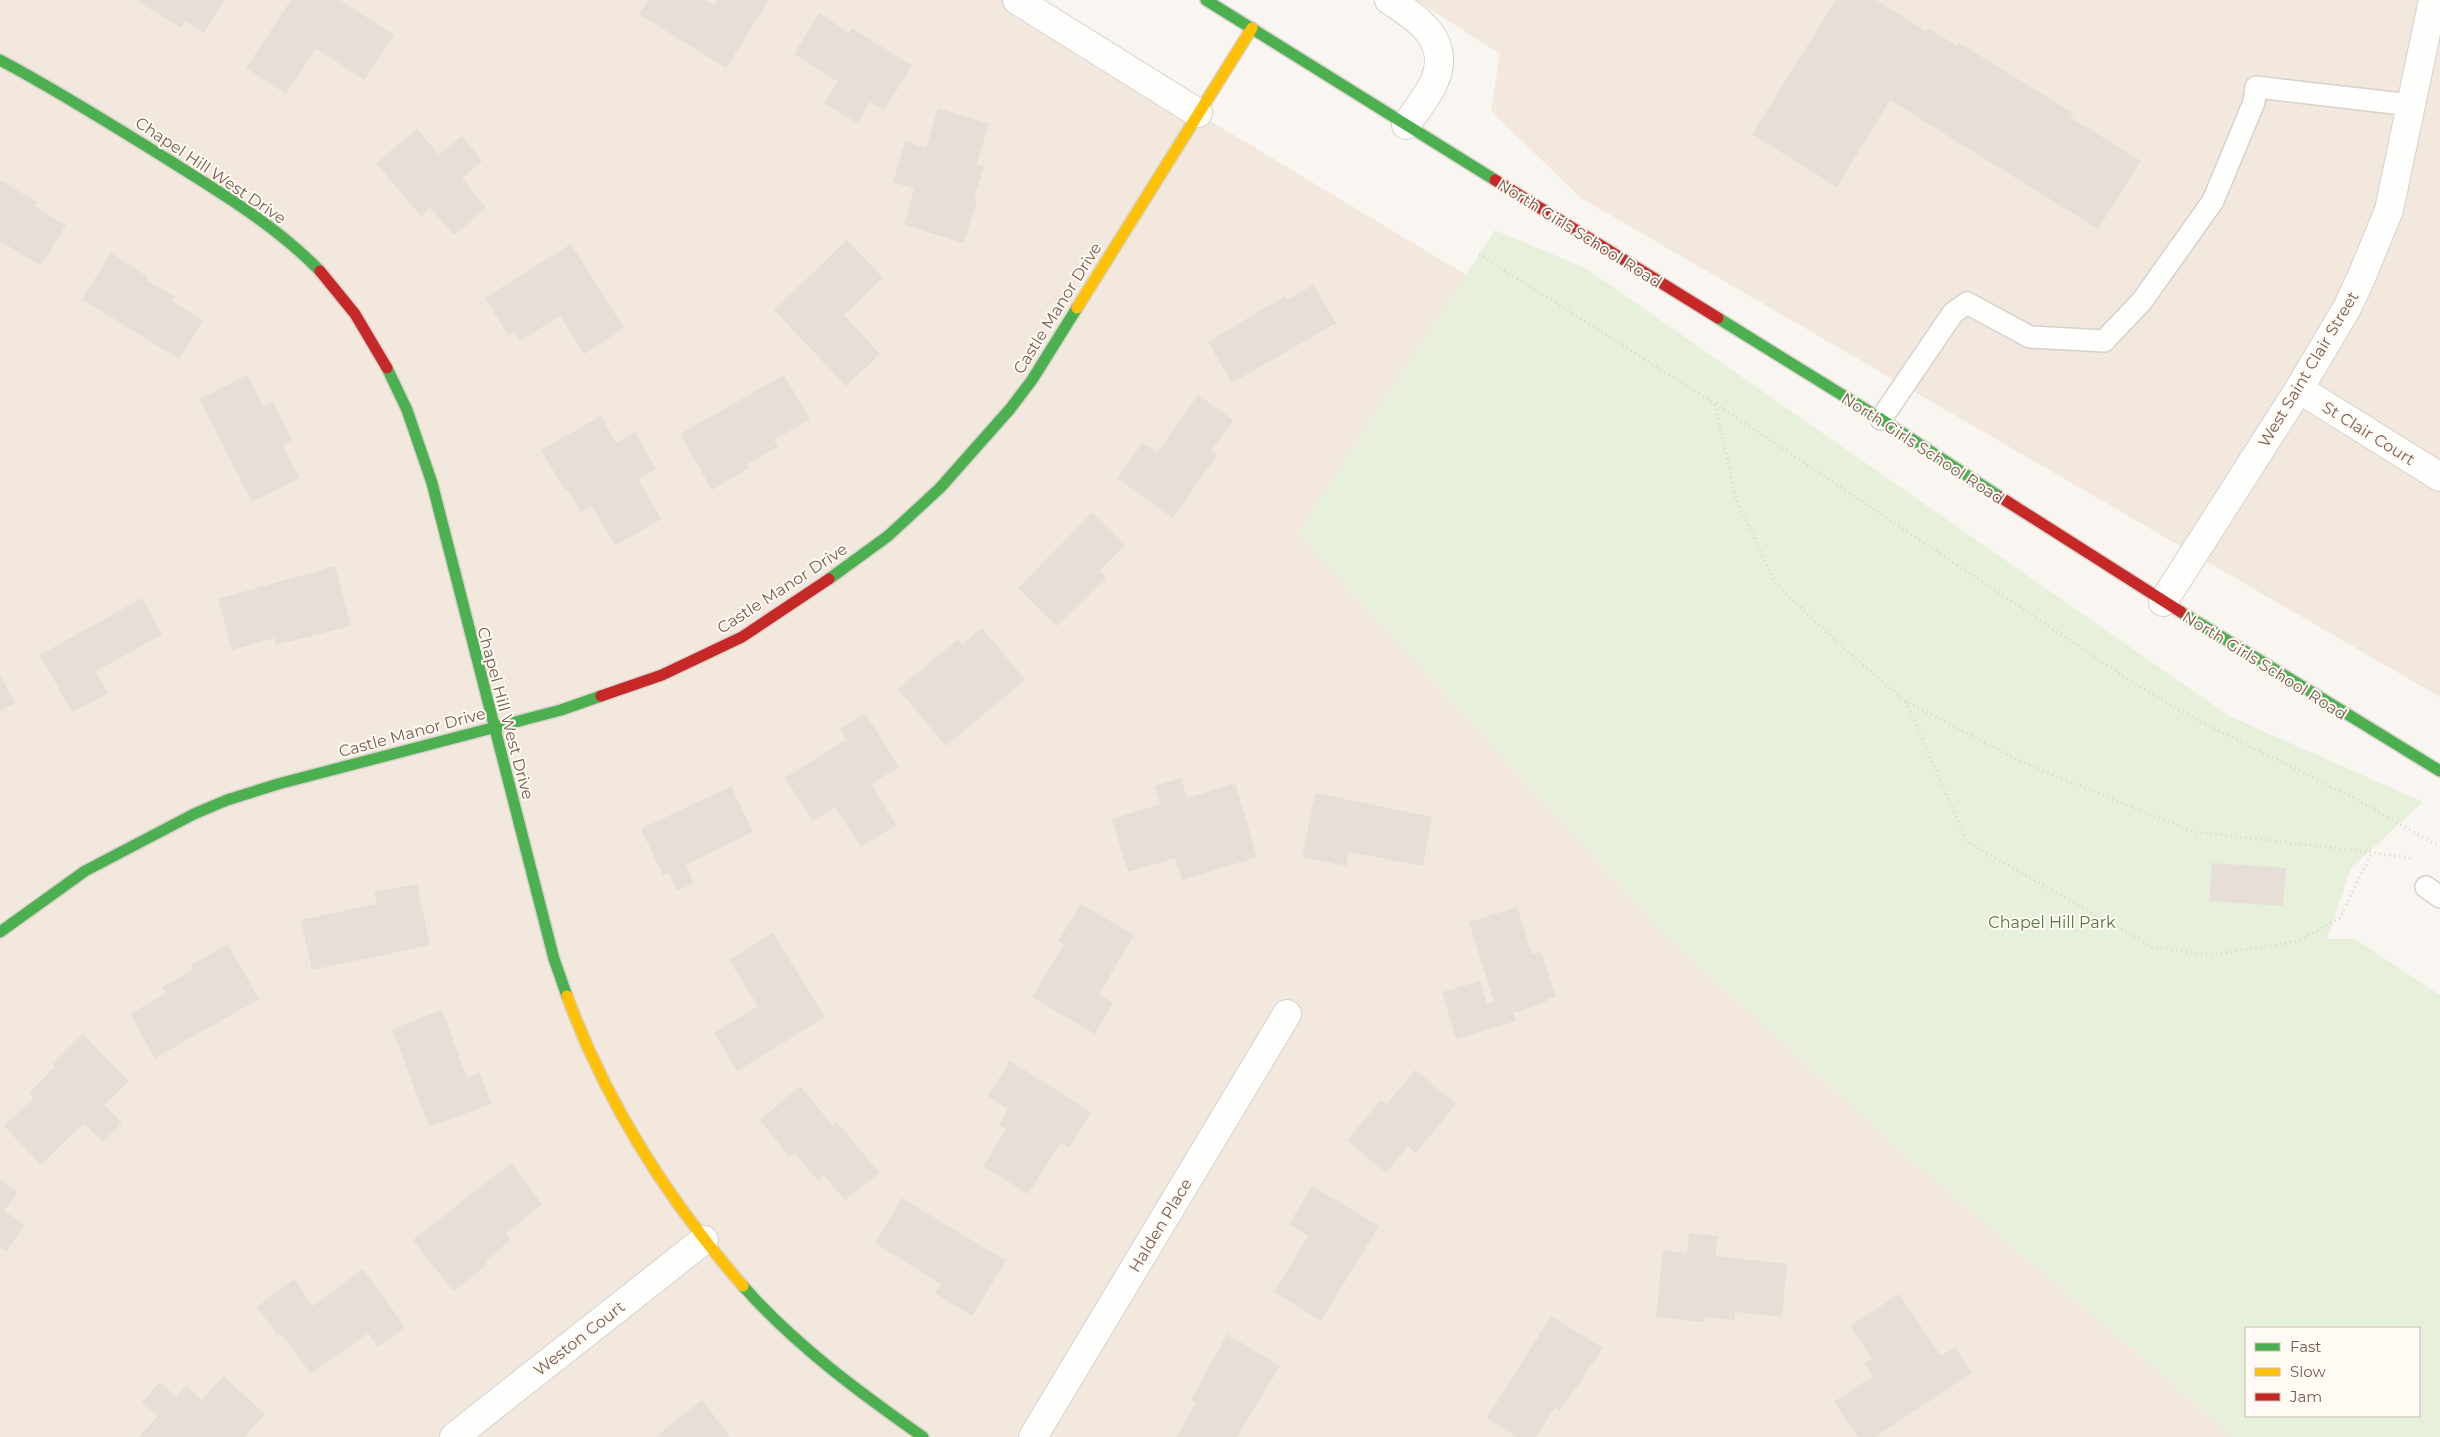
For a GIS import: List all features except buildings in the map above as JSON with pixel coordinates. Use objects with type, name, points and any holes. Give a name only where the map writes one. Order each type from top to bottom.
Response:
[{"type":"street","points":[[1017,0],[1198,113]]},
{"type":"street","name":"North Girls School Road","points":[[1206,0],[1880,420],[2163,602],[2440,771]]},
{"type":"street","points":[[1389,0],[1417,18],[1427,28],[1435,42],[1439,58],[1434,82],[1406,125]]},
{"type":"street","name":"West Saint Clair Street","points":[[2163,602],[2299,389],[2347,308],[2382,230],[2401,161],[2410,105],[2433,0]]},
{"type":"street","name":"Castle Manor Drive","points":[[0,932],[85,872],[194,814],[278,784],[561,710],[612,694],[662,675],[742,637],[830,578],[888,536],[940,488],[1010,409],[1032,380],[1252,28]]},
{"type":"street","name":"Chapel Hill West Drive","points":[[0,60],[102,118],[262,221],[315,267],[362,323],[389,368],[416,431],[432,483],[554,959],[579,1027],[615,1106],[632,1137],[670,1196],[704,1240],[761,1306],[812,1355],[884,1411],[923,1437]]},
{"type":"street","name":"St Clair Court","points":[[2299,389],[2440,477]]},
{"type":"street","name":"Halden Place","points":[[1033,1437],[1287,1014]]},
{"type":"street","name":"Weston Court","points":[[454,1437],[704,1240]]},
{"type":"lane","points":[[1880,420],[1953,313],[1967,303],[2030,337],[2104,341],[2142,301],[2212,201],[2254,102],[2256,87],[2410,105]]},
{"type":"path","points":[[1480,254],[1714,403],[2135,684],[2197,720],[2354,798],[2440,847]]},
{"type":"path","points":[[1714,403],[1736,499],[1775,583],[1838,643],[1905,701],[2024,763],[2194,832],[2372,852],[2419,860],[2433,892]]},
{"type":"path","points":[[1905,701],[1968,842],[2152,947],[2212,955],[2298,941],[2340,918],[2372,852]]},
{"type":"shaded area","points":[[0,0],[1010,0],[1466,275],[1298,533],[1665,935],[1913,1162],[2233,1437],[0,1437]]},
{"type":"shaded area","points":[[1416,0],[2440,0],[2440,697],[1581,198],[1491,111],[1500,54]]},
{"type":"green space","name":"Chapel Hill Park","points":[[1495,230],[1587,269],[2229,716],[2423,802],[2351,868],[2327,939],[2355,939],[2440,995],[2440,1437],[2233,1437],[1913,1162],[1665,935],[1298,533]]},
{"type":"traffic: fast","points":[[1206,0],[1495,180]]},
{"type":"traffic: fast","points":[[0,60],[84,108],[227,197],[285,239],[320,271]]},
{"type":"traffic: fast","points":[[829,579],[888,536],[940,488],[1010,409],[1032,380],[1077,308]]},
{"type":"traffic: fast","points":[[1718,318],[1881,419],[2000,497]]},
{"type":"traffic: fast","points":[[387,368],[407,410],[432,483],[554,959],[567,996]]},
{"type":"traffic: fast","points":[[2181,612],[2440,771]]},
{"type":"traffic: fast","points":[[0,932],[85,871],[194,814],[227,800],[278,784],[561,710],[601,696]]},
{"type":"traffic: fast","points":[[743,1286],[763,1308],[828,1367],[923,1437]]},
{"type":"traffic: slow","points":[[1077,308],[1252,28]]},
{"type":"traffic: slow","points":[[567,996],[583,1036],[620,1113],[664,1185],[715,1253],[743,1286]]},
{"type":"traffic: jam","points":[[1495,180],[1718,318]]},
{"type":"traffic: jam","points":[[320,271],[355,314],[387,368]]},
{"type":"traffic: jam","points":[[2000,497],[2181,612]]},
{"type":"traffic: jam","points":[[601,696],[662,675],[742,637],[829,579]]}]
